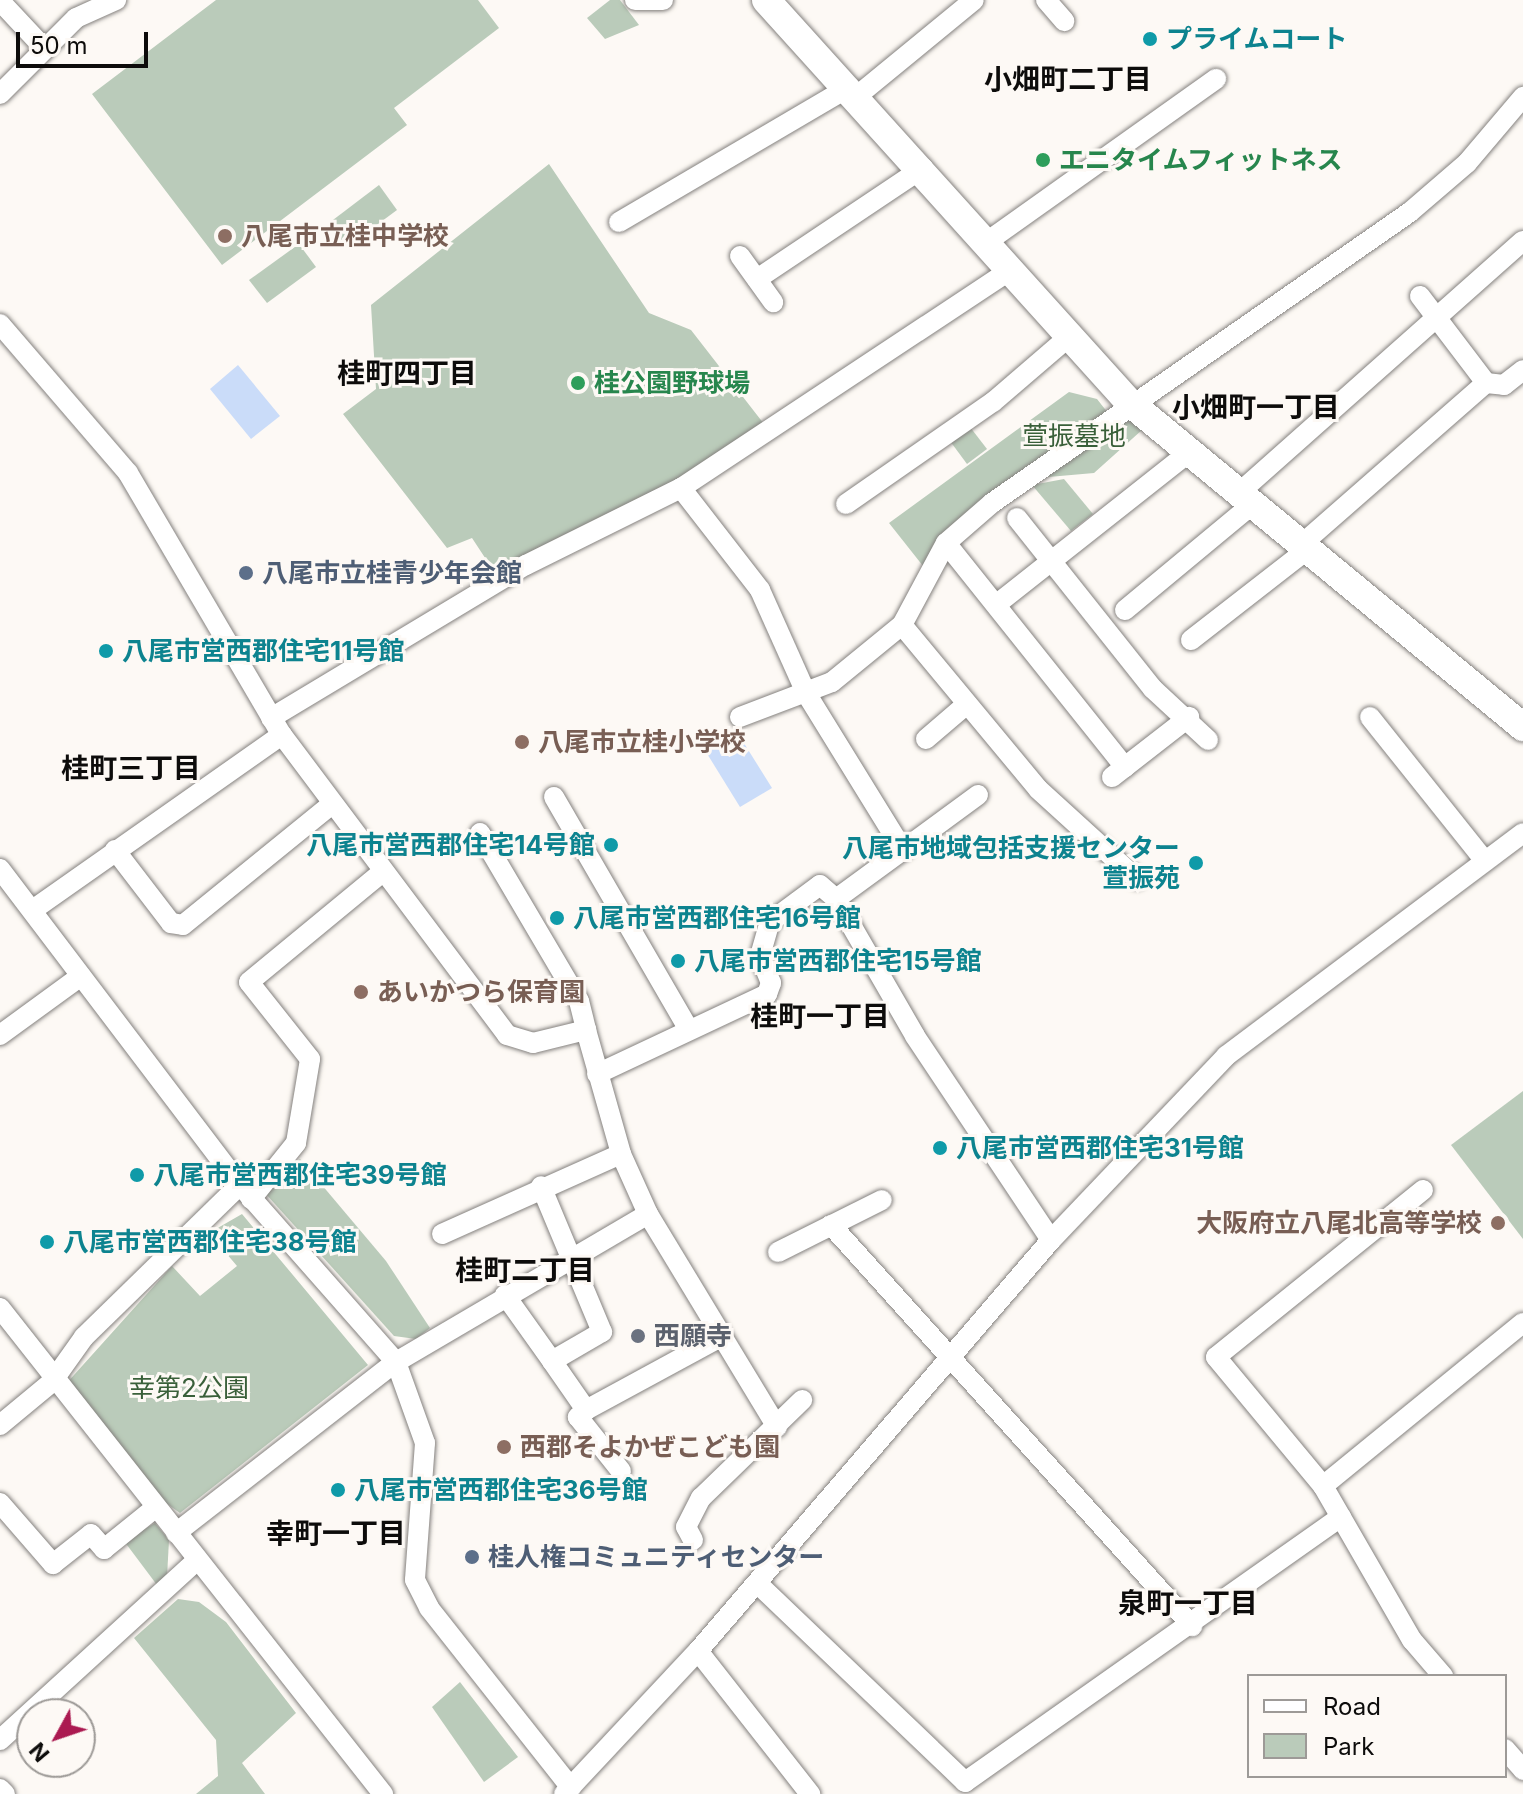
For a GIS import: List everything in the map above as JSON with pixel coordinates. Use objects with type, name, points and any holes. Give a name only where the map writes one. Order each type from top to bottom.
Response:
[{"type":"street","points":[[0,94],[43,47],[76,18],[116,0]]},
{"type":"street","points":[[635,0],[663,0]]},
{"type":"street","points":[[766,0],[923,168],[1129,402],[1523,727]]},
{"type":"street","points":[[619,222],[853,91],[974,0]]},
{"type":"street","points":[[1046,0],[1064,21]]},
{"type":"street","points":[[0,1],[43,47]]},
{"type":"street","points":[[988,241],[1216,79]]},
{"type":"street","points":[[740,717],[832,682],[902,625],[946,543],[1129,402],[1250,330],[1410,212],[1467,163],[1523,97]]},
{"type":"street","points":[[757,279],[923,168]]},
{"type":"street","points":[[1125,610],[1436,318],[1523,241]]},
{"type":"street","points":[[740,256],[773,302]]},
{"type":"street","points":[[34,909],[277,726],[526,565],[681,488],[1012,269]]},
{"type":"street","points":[[1420,296],[1486,383],[1504,385],[1523,370]]},
{"type":"street","points":[[0,324],[128,473],[277,726],[381,873],[507,1035],[533,1043],[586,1030]]},
{"type":"street","points":[[846,504],[993,402],[1071,335]]},
{"type":"street","points":[[1191,640],[1305,546],[1486,383]]},
{"type":"street","points":[[997,604],[1191,451]]},
{"type":"street","points":[[681,488],[760,590],[806,693],[903,850]]},
{"type":"street","points":[[1017,518],[1153,689],[1189,717],[1208,740]]},
{"type":"street","points":[[946,543],[997,604],[1119,772],[1189,717]]},
{"type":"street","points":[[902,625],[1038,789],[1137,879]]},
{"type":"street","points":[[926,739],[967,704]]},
{"type":"street","points":[[1370,717],[1389,752],[1431,805],[1485,861]]},
{"type":"street","points":[[836,899],[978,795]]},
{"type":"street","points":[[554,797],[688,1028]]},
{"type":"street","points":[[115,850],[171,923],[183,925],[332,804]]},
{"type":"street","points":[[480,833],[579,1001],[621,1154],[648,1214],[717,1339],[777,1427]]},
{"type":"street","points":[[0,869],[34,909],[245,1192],[396,1362],[425,1443],[415,1580],[429,1608],[568,1791],[698,1651],[949,1363],[1051,1240],[1226,1056],[1523,833]]},
{"type":"street","points":[[0,1425],[52,1382],[93,1328],[296,1143],[310,1059],[249,982],[381,873]]},
{"type":"street","points":[[597,1074],[688,1028],[767,994],[771,983],[760,956],[770,922],[820,885],[836,899],[915,1036],[1051,1240]]},
{"type":"street","points":[[0,1035],[81,976]]},
{"type":"street","points":[[442,1234],[541,1186],[621,1154]]},
{"type":"street","points":[[541,1186],[602,1332],[552,1361]]},
{"type":"street","points":[[1423,1190],[1216,1357],[1323,1486],[1412,1640],[1441,1674]]},
{"type":"street","points":[[778,1252],[882,1200]]},
{"type":"street","points":[[176,1533],[396,1362],[572,1254],[648,1214]]},
{"type":"street","points":[[831,1225],[949,1363],[1192,1626]]},
{"type":"street","points":[[505,1295],[586,1410]]},
{"type":"street","points":[[0,1308],[52,1382],[156,1507],[383,1794]]},
{"type":"street","points":[[1323,1486],[1523,1323]]},
{"type":"street","points":[[621,1471],[578,1417],[717,1339]]},
{"type":"street","points":[[693,1540],[686,1527],[701,1498],[802,1400]]},
{"type":"street","points":[[0,1503],[53,1564],[91,1534],[104,1549],[156,1507]]},
{"type":"street","points":[[757,1583],[965,1782],[1192,1626],[1341,1517]]},
{"type":"street","points":[[0,1740],[196,1561]]},
{"type":"street","points":[[698,1651],[810,1794]]},
{"type":"street","points":[[1507,1751],[1523,1770]]},
{"type":"street","points":[[0,1789],[5,1794]]},
{"type":"green space","points":[[216,0],[478,0],[499,28],[394,108],[407,125],[222,265],[92,94]]},
{"type":"green space","points":[[610,0],[620,0],[639,25],[605,39],[587,18]]},
{"type":"green space","points":[[549,164],[649,313],[691,330],[764,424],[690,475],[495,573],[472,538],[447,548],[343,414],[376,389],[371,305]]},
{"type":"green space","points":[[379,185],[397,210],[347,247],[329,223]]},
{"type":"green space","points":[[299,244],[316,267],[267,303],[249,280]]},
{"type":"green space","name":"萱振墓地","points":[[1069,392],[1097,399],[1108,413],[1122,411],[1142,430],[1094,473],[1037,478],[923,566],[889,523]]},
{"type":"green space","points":[[970,427],[987,449],[967,464],[950,441]]},
{"type":"green space","points":[[1064,479],[1093,514],[1071,531],[1032,485]]},
{"type":"green space","points":[[1523,1091],[1523,1239],[1451,1145]]},
{"type":"green space","points":[[300,1159],[386,1261],[430,1328],[416,1339],[394,1336],[265,1193]]},
{"type":"green space","name":"幸第2公園","points":[[242,1214],[368,1365],[180,1513],[163,1501],[65,1385],[172,1266],[200,1296],[237,1266],[209,1233]]},
{"type":"green space","points":[[155,1523],[169,1540],[167,1577],[157,1585],[124,1541]]},
{"type":"green space","points":[[178,1599],[199,1602],[226,1622],[296,1713],[242,1763],[265,1794],[196,1794],[218,1776],[216,1740],[134,1638]]},
{"type":"green space","points":[[460,1682],[518,1757],[484,1782],[432,1707]]},
{"type":"water","points":[[238,365],[280,416],[251,439],[210,389]]},
{"type":"water","points":[[737,732],[772,788],[740,807],[706,752]]},
{"type":"place","name":"プライムコート","points":[[1150,39]]},
{"type":"place","name":"エニタイムフィットネス","points":[[1043,160]]},
{"type":"place","name":"八尾市立桂中学校","points":[[225,236]]},
{"type":"place","name":"桂公園野球場","points":[[578,383]]},
{"type":"place","name":"八尾市立桂青少年会館","points":[[246,573]]},
{"type":"place","name":"八尾市営西郡住宅11号館","points":[[106,651]]},
{"type":"place","name":"八尾市立桂小学校","points":[[522,742]]},
{"type":"place","name":"八尾市営西郡住宅14号館","points":[[611,845]]},
{"type":"place","name":"八尾市地域包括支援センター 萱振苑","points":[[1196,863]]},
{"type":"place","name":"八尾市営西郡住宅16号館","points":[[557,918]]},
{"type":"place","name":"八尾市営西郡住宅15号館","points":[[678,961]]},
{"type":"place","name":"あいかつら保育園","points":[[361,992]]},
{"type":"place","name":"八尾市営西郡住宅31号館","points":[[940,1148]]},
{"type":"place","name":"八尾市営西郡住宅39号館","points":[[137,1175]]},
{"type":"place","name":"大阪府立八尾北高等学校","points":[[1498,1223]]},
{"type":"place","name":"八尾市営西郡住宅38号館","points":[[47,1242]]},
{"type":"place","name":"西願寺","points":[[638,1336]]},
{"type":"place","name":"西郡そよかぜこども園","points":[[504,1447]]},
{"type":"place","name":"八尾市営西郡住宅36号館","points":[[338,1490]]},
{"type":"place","name":"桂人権コミュニティセンター","points":[[472,1557]]},
{"type":"district","name":"小畑町二丁目","points":[[1068,79]]},
{"type":"district","name":"桂町四丁目","points":[[407,373]]},
{"type":"district","name":"小畑町一丁目","points":[[1256,407]]},
{"type":"district","name":"桂町三丁目","points":[[131,768]]},
{"type":"district","name":"桂町一丁目","points":[[820,1016]]},
{"type":"district","name":"桂町二丁目","points":[[525,1270]]},
{"type":"district","name":"幸町一丁目","points":[[336,1533]]},
{"type":"district","name":"泉町一丁目","points":[[1188,1603]]}]
